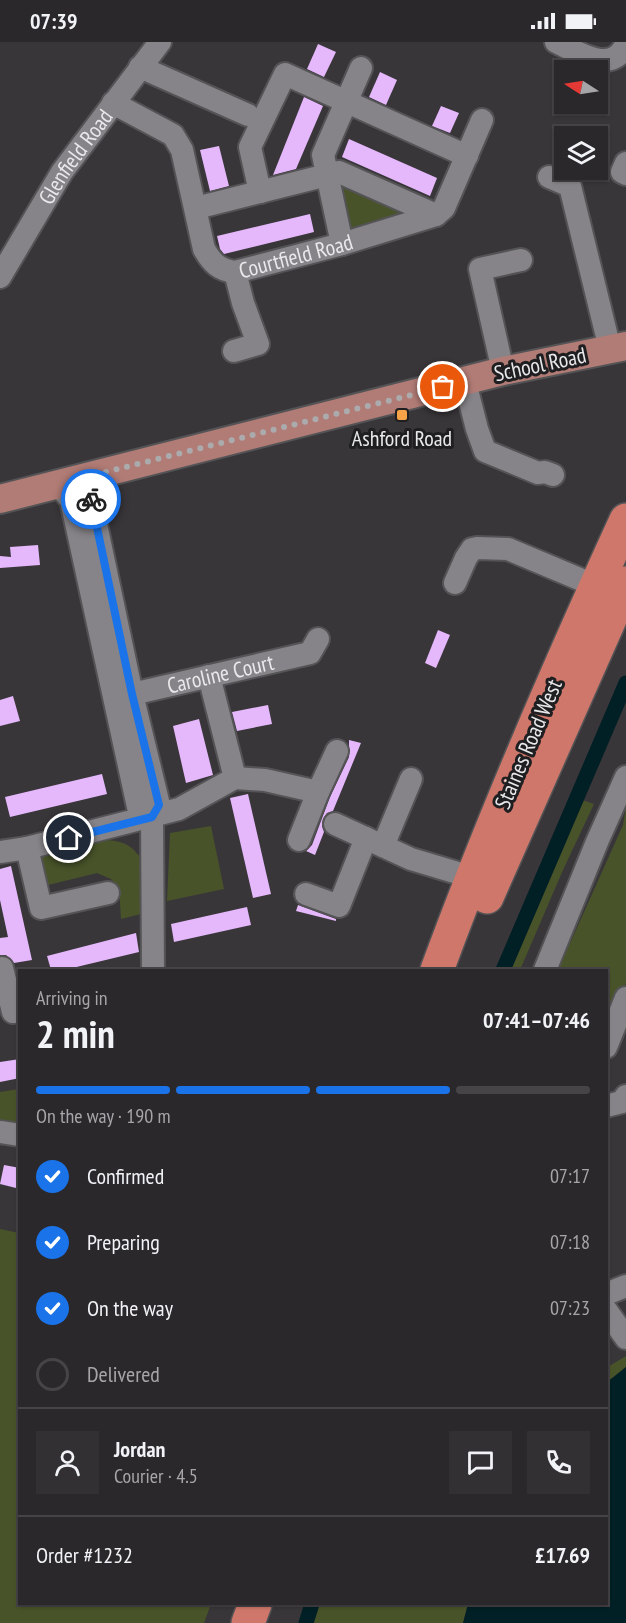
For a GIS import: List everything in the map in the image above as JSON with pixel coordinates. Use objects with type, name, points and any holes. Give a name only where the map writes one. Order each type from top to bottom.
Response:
[{"type":"highway","name":"Staines Road West","points":[[457,969],[611,585],[626,520]]},
{"type":"highway","name":"Staines Road West","points":[[437,969],[471,877],[611,585]]},
{"type":"highway","points":[[228,1623],[234,1605]]},
{"type":"highway","points":[[248,1623],[255,1605]]},
{"type":"main road","name":"School Road","points":[[0,499],[503,371],[618,347]]},
{"type":"street","name":"Glenfield Road","points":[[0,277],[63,172],[160,42]]},
{"type":"street","points":[[556,42],[601,62],[613,59],[625,51]]},
{"type":"street","points":[[140,67],[248,115]]},
{"type":"street","points":[[342,244],[323,155],[361,68]]},
{"type":"street","points":[[260,192],[250,147],[285,74],[467,156]]},
{"type":"street","name":"Courtfield Road","points":[[113,103],[173,135],[182,150],[204,249],[211,261],[223,270],[235,272],[342,244],[436,215]]},
{"type":"street","points":[[196,208],[339,172],[436,215],[444,208],[482,120]]},
{"type":"street","points":[[626,163],[622,172],[626,174]]},
{"type":"street","points":[[549,177],[570,186],[618,347]]},
{"type":"street","points":[[503,371],[480,269],[521,260]]},
{"type":"street","points":[[234,351],[258,344],[243,303],[235,272]]},
{"type":"street","points":[[465,381],[485,451],[538,473],[545,472],[553,475]]},
{"type":"street","points":[[86,477],[123,696]]},
{"type":"street","points":[[58,484],[71,500],[123,696],[159,805],[152,817],[153,969]]},
{"type":"street","points":[[455,583],[466,558],[472,549],[477,548],[508,549],[611,585]]},
{"type":"street","name":"Caroline Court","points":[[123,696],[310,652],[318,639]]},
{"type":"street","points":[[209,676],[235,778]]},
{"type":"street","points":[[299,840],[337,751]]},
{"type":"street","points":[[545,969],[626,777]]},
{"type":"street","points":[[0,851],[27,848],[179,809],[235,778],[265,780],[318,792]]},
{"type":"street","points":[[306,894],[339,906],[411,779]]},
{"type":"street","points":[[335,824],[433,867],[471,877]]},
{"type":"street","points":[[27,848],[41,908],[108,893]]},
{"type":"street","points":[[2,968],[13,1012],[18,1011]]},
{"type":"street","points":[[608,1042],[626,998]]},
{"type":"street","points":[[608,1106],[622,1102],[626,1096]]},
{"type":"street","points":[[0,1132],[18,1135]]},
{"type":"street","points":[[608,1293],[626,1286]]},
{"type":"street","points":[[608,1313],[626,1338]]},
{"type":"green space","points":[[341,185],[399,210],[398,220],[357,233],[345,229],[336,189]]},
{"type":"green space","points":[[582,800],[594,804],[520,969],[509,969]]},
{"type":"green space","points":[[626,807],[626,983],[608,1024],[608,969],[558,969],[623,825]]},
{"type":"green space","points":[[211,826],[224,889],[167,901],[170,833]]},
{"type":"green space","points":[[108,840],[128,846],[143,860],[141,914],[121,919],[119,888],[111,879],[97,873],[32,889],[32,854]]},
{"type":"green space","points":[[18,1089],[18,1123],[0,1121],[0,1092]]},
{"type":"green space","points":[[0,1229],[18,1233],[18,1605],[211,1605],[204,1623],[0,1623]]},
{"type":"green space","points":[[626,1356],[626,1367],[608,1381],[608,1367]]},
{"type":"green space","points":[[316,1605],[468,1605],[463,1623],[310,1623]]},
{"type":"water","points":[[626,1367],[626,1623],[463,1623],[468,1605],[608,1605],[608,1381]]},
{"type":"building","points":[[318,44],[336,52],[324,77],[307,69]]},
{"type":"building","points":[[380,72],[397,80],[386,105],[369,97]]},
{"type":"building","points":[[304,97],[323,106],[296,169],[273,175]]},
{"type":"building","points":[[441,106],[459,113],[450,133],[432,126]]},
{"type":"building","points":[[349,139],[437,178],[430,196],[342,157]]},
{"type":"building","points":[[219,146],[229,186],[210,191],[200,150]]},
{"type":"building","points":[[310,214],[314,232],[224,254],[220,249],[217,236]]},
{"type":"building","points":[[38,545],[40,565],[0,568],[0,556],[11,557],[10,547]]},
{"type":"building","points":[[438,630],[450,635],[436,668],[425,663]]},
{"type":"building","points":[[13,696],[20,721],[0,726],[0,700]]},
{"type":"building","points":[[268,705],[272,724],[237,731],[232,712]]},
{"type":"building","points":[[199,719],[213,775],[186,783],[173,726]]},
{"type":"building","points":[[349,740],[361,743],[333,811],[327,813],[323,819],[324,832],[315,855],[306,851],[312,845],[330,797],[349,757]]},
{"type":"building","points":[[102,774],[107,794],[10,817],[5,797]]},
{"type":"building","points":[[248,794],[271,894],[253,898],[230,798]]},
{"type":"building","points":[[11,866],[32,960],[14,963],[6,955],[0,955],[0,938],[8,937],[0,900],[0,869]]},
{"type":"building","points":[[298,905],[336,919],[336,921],[296,911]]},
{"type":"building","points":[[247,907],[251,925],[174,942],[171,924]]},
{"type":"building","points":[[136,933],[139,952],[68,969],[51,969],[47,956]]},
{"type":"building","points":[[18,1059],[18,1078],[0,1082],[0,1062]]},
{"type":"building","points":[[4,1165],[18,1168],[18,1188],[0,1184]]},
{"type":"waterway","points":[[503,969],[626,683]]},
{"type":"waterway","points":[[306,1623],[312,1605]]},
{"type":"way so far","points":[[91,499],[86,477],[443,387]]},
{"type":"place","name":"Ashford Road","points":[[402,415]]},
{"type":"route","points":[[69,838],[152,817],[159,805],[132,694],[91,499]]}]
